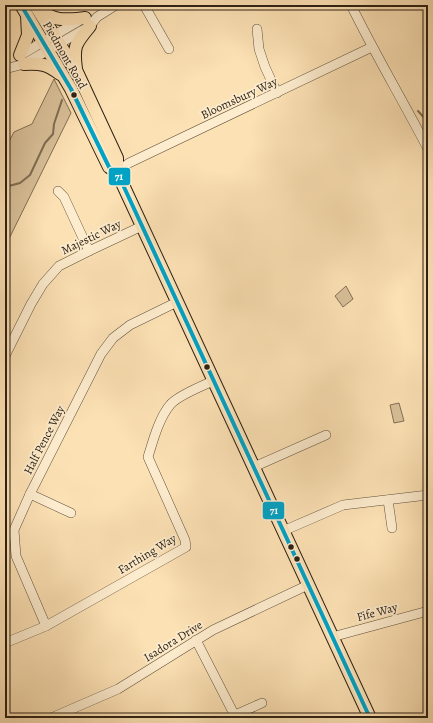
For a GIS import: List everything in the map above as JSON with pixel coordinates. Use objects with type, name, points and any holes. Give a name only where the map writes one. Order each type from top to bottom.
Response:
[{"type":"main road","points":[[64,77],[51,67],[22,59],[28,35],[30,8],[63,20],[90,20]]},
{"type":"main road","name":"Piedmont Road","points":[[30,8],[51,43],[64,77],[109,167],[117,172]]},
{"type":"main road","points":[[77,72],[74,54],[77,42],[90,20]]},
{"type":"main road","name":"Piedmont Road","points":[[51,43],[77,72],[117,158],[117,172],[370,718]]},
{"type":"street","points":[[6,68],[116,5]]},
{"type":"street","points":[[144,5],[169,49]]},
{"type":"street","points":[[351,5],[372,47],[397,90],[428,149]]},
{"type":"street","points":[[257,29],[259,49],[265,67],[277,93]]},
{"type":"street","name":"Bloomsbury Way","points":[[117,172],[129,163],[372,47]]},
{"type":"street","points":[[58,191],[64,197],[89,251]]},
{"type":"street","name":"Majestic Way","points":[[5,356],[31,304],[43,284],[59,266],[142,226]]},
{"type":"street","name":"Half Pence Way","points":[[46,626],[16,556],[14,530],[30,494],[101,354],[113,338],[130,325],[177,302]]},
{"type":"street","name":"Farthing Way","points":[[5,643],[46,626],[186,547],[185,540],[148,457],[155,431],[170,405],[188,393],[213,381]]},
{"type":"street","points":[[254,467],[326,434]]},
{"type":"street","points":[[30,494],[71,514]]},
{"type":"street","points":[[283,531],[343,505],[428,495]]},
{"type":"street","points":[[388,500],[392,528]]},
{"type":"street","name":"Isadora Drive","points":[[51,718],[118,689],[213,630],[308,585]]},
{"type":"street","name":"Fife Way","points":[[332,637],[428,611]]},
{"type":"street","points":[[196,640],[236,717],[262,703]]},
{"type":"shaded area","points":[[54,79],[71,113],[5,247],[5,149],[14,132],[32,124]]},
{"type":"shaded area","points":[[346,286],[353,299],[343,307],[335,296]]},
{"type":"shaded area","points":[[399,403],[404,421],[394,423],[390,405]]},
{"type":"waterway","points":[[5,187],[20,183],[30,175],[45,143],[53,134],[54,124],[62,100]]},
{"type":"waterway","points":[[418,111],[428,122]]},
{"type":"transit line","name":"71","points":[[21,5],[71,89],[109,167],[117,172],[370,718]]}]
